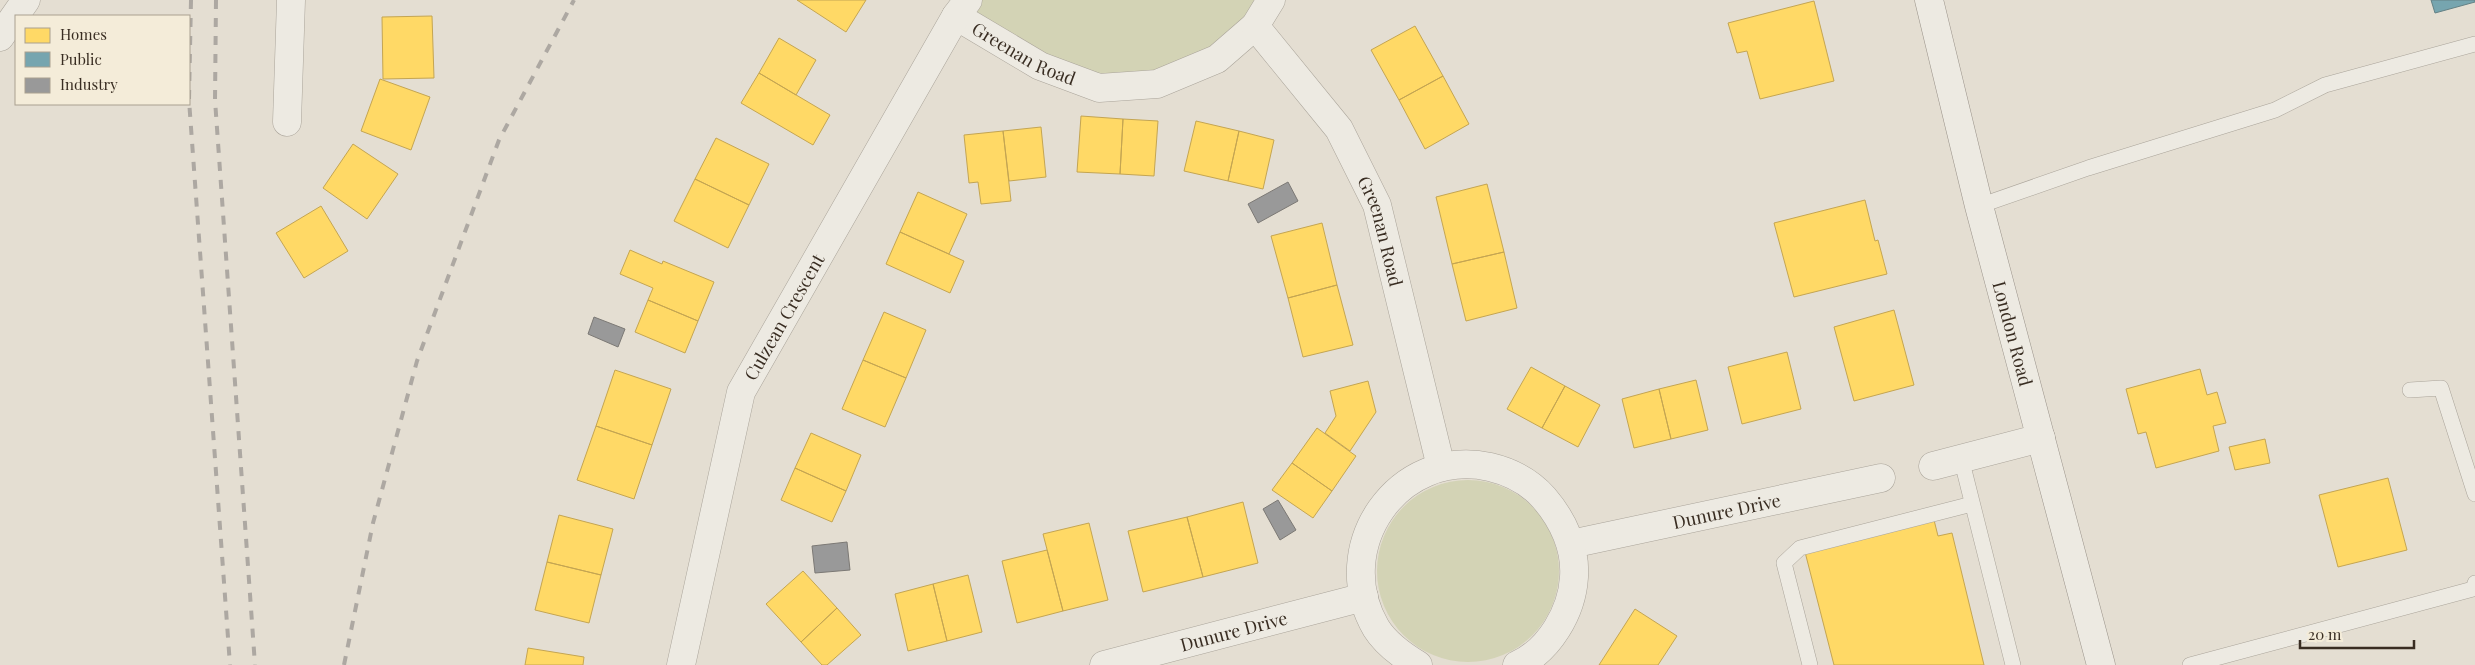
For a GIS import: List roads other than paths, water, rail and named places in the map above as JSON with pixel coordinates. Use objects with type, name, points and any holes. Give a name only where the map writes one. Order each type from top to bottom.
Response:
[{"type":"street","points":[[15,15],[26,0]]},
{"type":"street","points":[[287,122],[291,0]]},
{"type":"street","name":"Greenan Road","points":[[962,8],[1040,66],[1099,88],[1157,84],[1217,59],[1255,26],[1271,0]]},
{"type":"street","name":"London Road","points":[[1929,0],[1979,206],[2101,665]]},
{"type":"street","name":"Culzean Crescent","points":[[681,665],[741,392],[962,8]]},
{"type":"street","points":[[0,37],[15,16]]},
{"type":"street","name":"Greenan Road","points":[[1255,26],[1339,129],[1377,206],[1441,467]]},
{"type":"street","points":[[1933,466],[2041,438]]},
{"type":"street","points":[[1418,665],[1400,654],[1377,628],[1364,598],[1360,564],[1368,532],[1385,502],[1410,480],[1441,467],[1474,464],[1506,471],[1536,488],[1558,514],[1571,544],[1574,578],[1567,611],[1550,639],[1525,661],[1516,665]]},
{"type":"street","name":"Dunure Drive","points":[[1571,544],[1882,478]]},
{"type":"street","name":"Dunure Drive","points":[[1104,665],[1364,598]]},
{"type":"lane","points":[[1979,206],[2088,168],[2275,110],[2325,85],[2475,44]]},
{"type":"lane","points":[[2410,390],[2442,388],[2475,494]]},
{"type":"lane","points":[[1961,458],[2013,665]]},
{"type":"lane","points":[[1810,665],[1784,563],[1800,548],[1972,504]]},
{"type":"lane","points":[[2190,665],[2473,589],[2475,583]]},
{"type":"railway","points":[[190,50],[191,0]]},
{"type":"railway","points":[[216,0],[215,100],[255,665]]},
{"type":"railway","points":[[344,665],[373,523],[417,361],[499,140],[574,0]]},
{"type":"railway","points":[[189,105],[230,665]]}]
